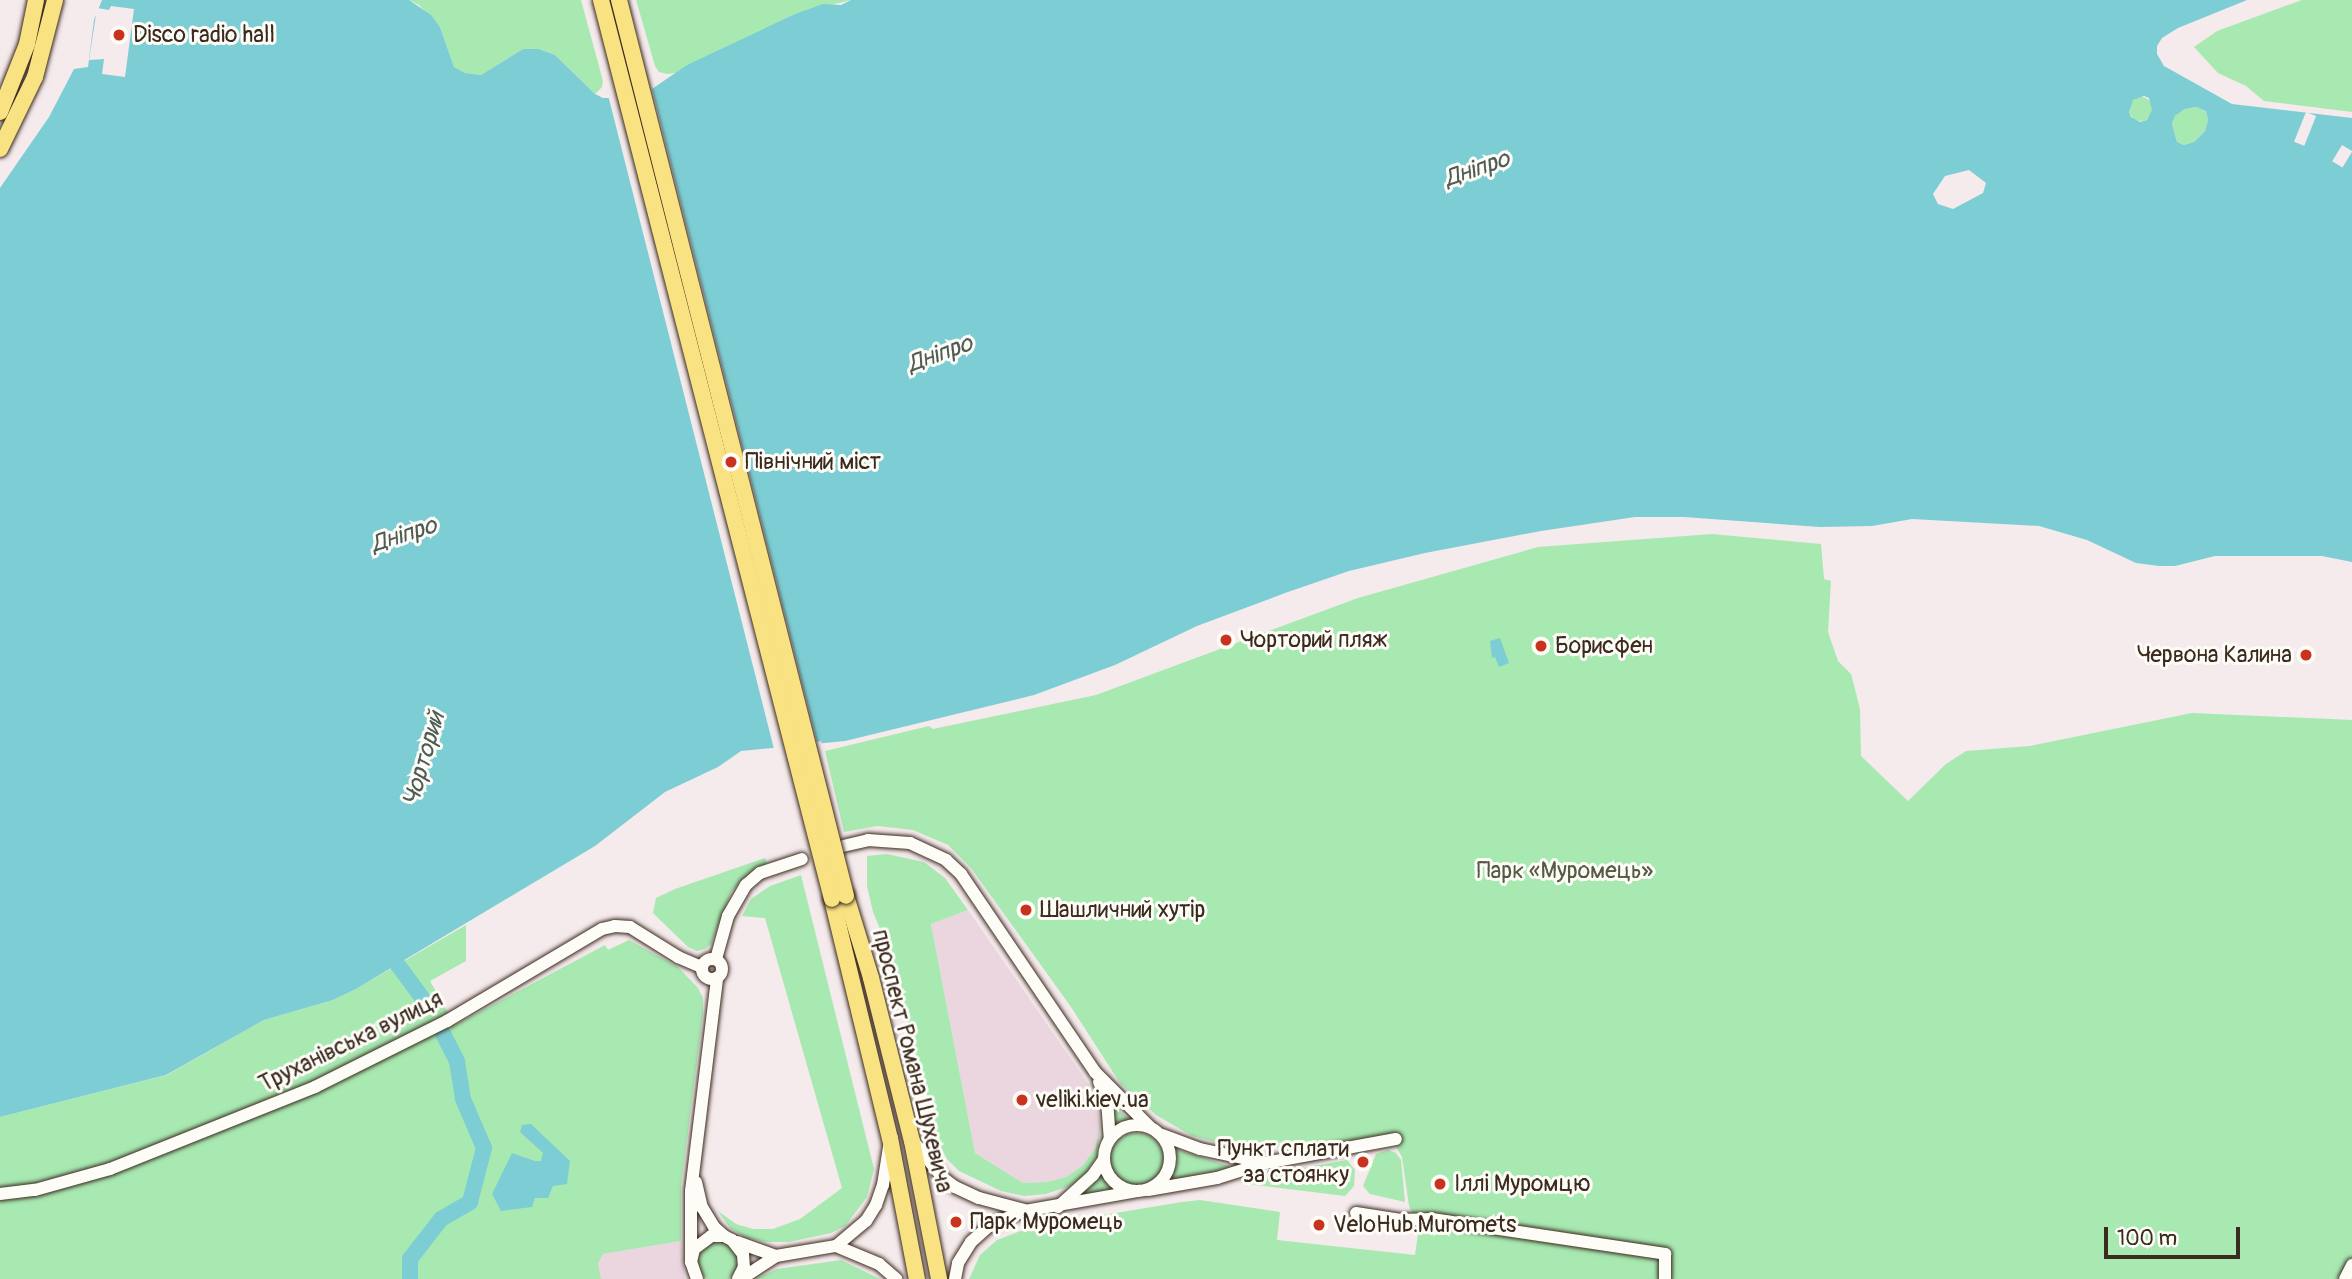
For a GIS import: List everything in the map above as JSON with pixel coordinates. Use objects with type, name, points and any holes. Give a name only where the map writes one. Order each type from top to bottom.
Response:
[{"type":"main road","points":[[0,112],[27,44],[36,0]]},
{"type":"main road","points":[[0,149],[35,77],[55,0]]},
{"type":"main road","points":[[601,0],[839,897]]},
{"type":"main road","points":[[619,0],[839,897]]},
{"type":"main road","name":"проспект Романа Шухевича","points":[[839,897],[890,1138],[916,1279]]},
{"type":"main road","name":"проспект Романа Шухевича","points":[[839,897],[871,978],[912,1141],[939,1279]]},
{"type":"street","points":[[844,846],[868,840],[900,841],[932,851],[946,860],[961,874],[1095,1072],[1107,1100],[1110,1138],[1104,1158],[1093,1175],[1058,1207]]},
{"type":"street","points":[[697,1279],[691,1262],[689,1224],[717,978],[722,968],[716,959],[728,916],[746,885],[760,873],[802,859]]},
{"type":"street","name":"Труханівська вулиця","points":[[0,1194],[35,1190],[134,1160],[315,1087],[455,1016],[602,929],[630,927],[678,957],[702,967]]},
{"type":"street","points":[[716,959],[707,960],[702,967],[706,977],[717,978]]},
{"type":"street","points":[[1095,1072],[1168,1146],[1169,1167],[1165,1177],[1143,1190],[1118,1185],[1106,1169],[1104,1158]]},
{"type":"street","points":[[1110,1138],[1129,1126],[1156,1131],[1200,1149],[1265,1163]]},
{"type":"street","points":[[836,1247],[866,1221],[876,1205],[883,1185],[890,1138]]},
{"type":"street","points":[[912,1141],[943,1178],[956,1187],[1003,1206],[1024,1210],[1058,1207],[1217,1178],[1265,1163],[1396,1139]]},
{"type":"street","points":[[695,1161],[702,1207],[714,1227],[743,1254],[744,1267],[739,1279]]},
{"type":"street","points":[[955,1279],[958,1263],[971,1242],[989,1226],[1024,1210]]},
{"type":"street","points":[[1356,1213],[1402,1220],[1432,1219],[1665,1254],[1665,1279]]},
{"type":"street","points":[[691,1262],[694,1249],[703,1240],[728,1238],[776,1256]]},
{"type":"street","points":[[739,1279],[776,1256],[836,1247],[879,1264],[896,1279]]},
{"type":"street","points":[[2345,1279],[2352,1265]]},
{"type":"shaded area","points":[[968,910],[1089,1085],[1097,1105],[1100,1126],[1095,1149],[1082,1166],[1066,1177],[1047,1182],[1023,1183],[975,1153],[931,924]]},
{"type":"shaded area","points":[[681,1241],[685,1279],[601,1279],[598,1264],[603,1254]]},
{"type":"green space","points":[[409,0],[581,0],[603,81],[602,87],[595,94],[555,55],[539,49],[523,49],[481,75],[465,73],[454,67],[440,27],[419,5]]},
{"type":"green space","points":[[636,0],[851,0],[795,14],[675,73],[667,74],[659,72],[655,66]]},
{"type":"green space","points":[[2302,0],[2352,0],[2352,112],[2264,101],[2246,86],[2218,73],[2194,47],[2217,31]]},
{"type":"green space","points":[[2141,97],[2150,100],[2153,109],[2150,118],[2141,121],[2132,118],[2129,109],[2132,100]]},
{"type":"green space","points":[[2196,107],[2206,111],[2208,120],[2205,131],[2194,142],[2184,145],[2177,142],[2172,124],[2175,116],[2185,109]]},
{"type":"green space","name":"Парк «Муромець»","points":[[1712,534],[1821,544],[1824,579],[1831,581],[1828,632],[1838,661],[1851,674],[1855,689],[1860,709],[1861,756],[1908,801],[1946,764],[1966,751],[2030,746],[2192,713],[2352,720],[2352,1279],[969,1279],[980,1255],[997,1240],[1031,1227],[1182,1202],[1200,1200],[1280,1212],[1277,1240],[1415,1255],[1419,1227],[1409,1206],[1402,1157],[1390,1136],[1280,1148],[1227,1145],[1192,1136],[1156,1115],[1120,1083],[1071,1007],[971,868],[948,845],[913,830],[877,826],[844,832],[825,751],[929,726],[933,729],[1096,695],[1358,598],[1538,547]]},
{"type":"green space","points":[[887,854],[924,862],[945,878],[968,910],[931,924],[975,1153],[1023,1183],[1047,1182],[1066,1177],[1082,1166],[1095,1149],[1100,1126],[1097,1156],[1086,1173],[1070,1186],[1046,1194],[1024,1196],[1001,1191],[959,1171],[947,1159],[940,1146],[888,948],[873,912],[867,886],[867,856]]},
{"type":"green space","points":[[765,858],[767,864],[744,878],[731,892],[711,944],[705,949],[697,951],[688,947],[653,913],[656,898]]},
{"type":"green space","points":[[801,875],[874,1169],[867,1197],[845,1226],[831,1233],[789,1242],[766,1242],[747,1238],[730,1228],[718,1211],[736,1224],[753,1229],[773,1229],[800,1219],[842,1188],[765,918],[742,916],[751,899],[770,886]]},
{"type":"green space","points":[[466,925],[466,961],[430,981],[455,1025],[605,945],[608,950],[629,940],[678,967],[698,988],[703,998],[703,1014],[681,1186],[681,1241],[603,1254],[598,1264],[601,1279],[0,1279],[0,1117],[167,1075],[264,1020],[333,1000],[356,989]]},
{"type":"green space","points":[[1117,1109],[1130,1123],[1118,1128],[1116,1126],[1114,1111]]},
{"type":"green space","points":[[1137,1133],[1156,1141],[1164,1160],[1156,1179],[1137,1187],[1118,1179],[1110,1160],[1118,1141]]},
{"type":"green space","points":[[1175,1149],[1229,1166],[1230,1169],[1170,1183],[1177,1160]]},
{"type":"green space","points":[[1388,1150],[1396,1153],[1401,1160],[1405,1202],[1370,1194],[1363,1186],[1376,1154]]},
{"type":"green space","points":[[1347,1160],[1355,1170],[1354,1186],[1345,1196],[1241,1183],[1243,1179]]},
{"type":"green space","points":[[1104,1174],[1116,1192],[1084,1195],[1085,1190]]},
{"type":"green space","points":[[718,1242],[726,1243],[732,1248],[737,1254],[737,1270],[732,1276],[726,1281],[718,1282],[710,1281],[704,1276],[699,1270],[698,1262],[699,1254],[704,1248],[710,1243]]},
{"type":"green space","points":[[841,1260],[880,1279],[755,1279],[777,1269]]},
{"type":"water","name":"Дніпро","points":[[102,0],[409,0],[431,15],[440,27],[454,67],[465,73],[481,75],[523,49],[539,49],[555,55],[595,94],[603,98],[623,98],[649,91],[687,65],[795,14],[823,4],[841,5],[851,0],[2247,0],[2178,28],[2162,38],[2157,46],[2157,54],[2164,66],[2232,104],[2352,118],[2352,562],[2322,556],[2215,556],[2175,566],[2159,566],[2136,563],[2087,540],[2039,526],[1912,519],[1872,526],[1820,527],[1684,517],[1635,517],[1425,553],[1349,571],[1285,593],[1197,626],[1115,665],[1034,695],[845,741],[741,751],[718,767],[665,792],[595,846],[356,989],[333,1000],[264,1020],[166,1075],[0,1117],[0,188],[49,117],[74,69],[88,67],[94,20]],"holes":[[[2144,96],[2149,98],[2152,110],[2147,120],[2140,122],[2131,117],[2129,112],[2133,100]],[[2196,107],[2206,111],[2208,120],[2205,131],[2194,142],[2184,145],[2177,142],[2172,124],[2175,116],[2185,109]],[[1969,170],[1986,183],[1983,193],[1953,209],[1938,204],[1933,194],[1945,176]]]},
{"type":"water","points":[[1500,638],[1509,663],[1499,667],[1495,657],[1492,658],[1490,641]]},
{"type":"water","points":[[531,1124],[570,1161],[567,1184],[553,1186],[548,1198],[535,1198],[532,1207],[501,1211],[492,1194],[512,1153],[541,1161],[543,1153],[520,1132],[522,1125]]},
{"type":"pier","name":"Disco radio hall","points":[[111,6],[134,9],[125,77],[102,74],[104,59],[89,60],[97,8],[109,10]]},
{"type":"pier","name":"Північний міст","points":[[651,85],[817,742],[821,741],[822,746],[774,749],[608,95],[622,95]]},
{"type":"pier","points":[[2306,112],[2316,116],[2304,146],[2294,142]]},
{"type":"pier","points":[[2342,145],[2352,151],[2343,167],[2332,161]]},
{"type":"waterway","name":"Чорторий","points":[[394,947],[392,957],[423,999]]},
{"type":"waterway","name":"Чорторий","points":[[410,1279],[410,1259],[441,1219],[470,1202],[484,1148],[463,1099],[457,1061],[443,1034]]},
{"type":"place","name":"Disco radio hall","points":[[119,35]]},
{"type":"place","name":"Північний міст","points":[[731,462]]},
{"type":"place","name":"Чорторий пляж","points":[[1226,640]]},
{"type":"place","name":"Борисфен","points":[[1541,646]]},
{"type":"place","name":"Червона Калина","points":[[2306,655]]},
{"type":"place","name":"Шашличний хутір","points":[[1026,910]]},
{"type":"place","name":"veliki.kiev.ua","points":[[1022,1100]]},
{"type":"place","name":"Пункт сплати за стоянку","points":[[1363,1162]]},
{"type":"place","name":"Іллі Муромцю","points":[[1440,1184]]},
{"type":"place","name":"Парк Муромець","points":[[956,1222]]},
{"type":"place","name":"VeloHub.Muromets","points":[[1319,1225]]}]
